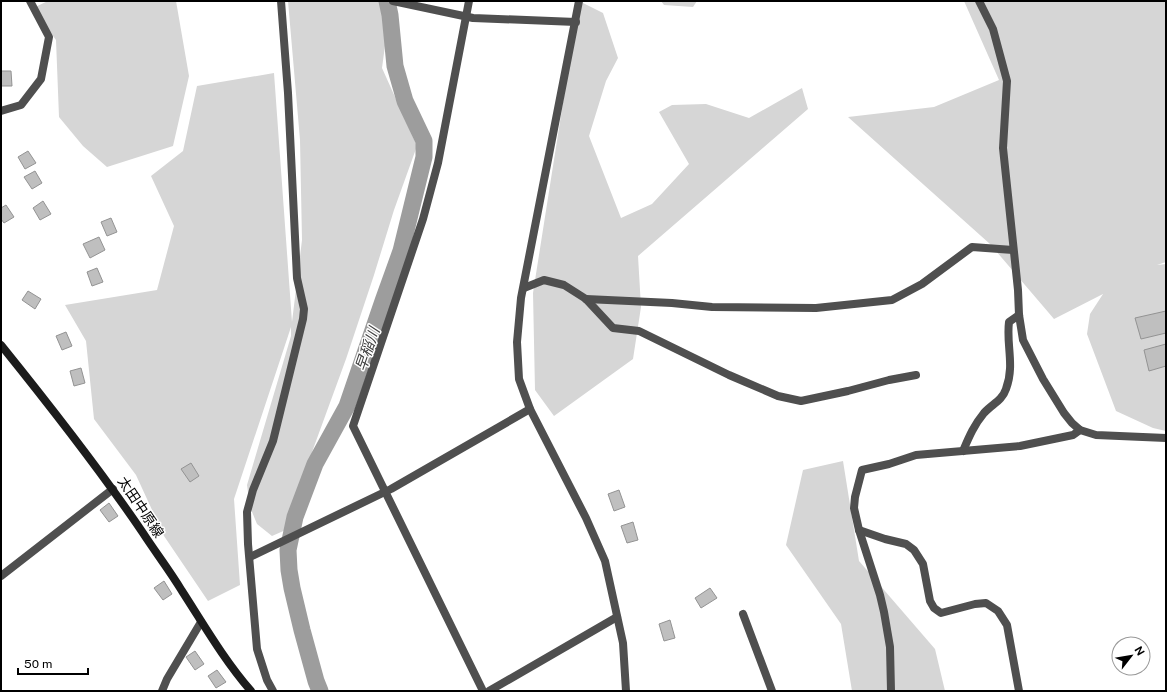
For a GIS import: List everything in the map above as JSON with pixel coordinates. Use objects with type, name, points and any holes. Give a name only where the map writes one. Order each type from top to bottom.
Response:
[{"type":"main road","name":"太田中原線","points":[[1,345],[62,421],[113,489],[182,590],[201,622],[236,674],[250,691]]},
{"type":"street","points":[[1,111],[22,105],[41,79],[49,37],[30,1]]},
{"type":"street","points":[[273,691],[267,680],[258,649],[248,544],[247,512],[253,490],[275,434],[303,319],[304,309],[298,278],[288,93],[281,1]]},
{"type":"street","points":[[393,1],[467,15],[473,18],[576,22]]},
{"type":"street","points":[[470,1],[438,163],[423,219],[353,426],[484,691]]},
{"type":"street","points":[[579,1],[521,298],[517,362],[519,379],[530,408],[586,518],[605,561],[623,643],[626,691]]},
{"type":"street","points":[[979,1],[992,29],[1007,81],[1003,148],[1018,290],[1019,315],[1023,340],[1043,379],[1064,413],[1080,430],[1096,435],[1166,438]]},
{"type":"street","points":[[586,299],[672,303],[712,307],[816,308],[892,300],[922,284],[972,247],[1013,250]]},
{"type":"street","points":[[524,288],[544,280],[564,285],[586,299],[613,328],[639,331],[729,376],[778,396],[801,401],[916,375]]},
{"type":"street","points":[[963,451],[973,426],[985,412],[1002,399],[1006,390],[1011,367],[1008,331],[1009,322],[1019,315]]},
{"type":"street","points":[[250,557],[386,491],[530,408]]},
{"type":"street","points":[[891,691],[890,647],[884,612],[859,530],[854,508],[855,497],[862,470],[889,464],[916,455],[1020,446],[1072,435],[1080,430]]},
{"type":"street","points":[[1,576],[113,489]]},
{"type":"street","points":[[859,530],[885,539],[906,544],[914,550],[922,564],[930,601],[934,608],[941,613],[975,604],[986,603],[998,611],[1007,625],[1019,691]]},
{"type":"street","points":[[743,614],[772,691]]},
{"type":"street","points":[[489,691],[617,617]]},
{"type":"street","points":[[162,691],[167,679],[201,622]]},
{"type":"shaded area","points":[[48,1],[176,1],[189,76],[173,146],[107,167],[83,146],[59,117],[56,40],[33,8]]},
{"type":"shaded area","points":[[288,1],[391,1],[382,68],[417,146],[394,210],[346,359],[312,452],[297,525],[272,536],[257,524],[250,507],[247,485],[291,336],[291,327],[234,499],[240,585],[208,601],[164,536],[136,475],[94,419],[86,341],[65,305],[157,290],[174,226],[151,176],[183,151],[197,86],[274,73],[292,322],[302,240],[300,140]]},
{"type":"shaded area","points":[[579,1],[603,13],[618,58],[606,81],[589,136],[621,218],[652,204],[689,164],[659,112],[672,105],[706,104],[749,118],[802,88],[808,109],[638,256],[641,307],[633,359],[554,416],[535,390],[533,293]]},
{"type":"shaded area","points":[[661,1],[697,1],[693,7],[664,5]]},
{"type":"shaded area","points":[[964,1],[1166,1],[1166,262],[1157,265],[1166,264],[1166,431],[1153,428],[1116,411],[1087,334],[1090,314],[1103,294],[1054,319],[990,244],[848,117],[934,107],[999,80]]},
{"type":"shaded area","points":[[843,461],[859,561],[935,649],[945,691],[852,691],[841,624],[786,545],[803,470]]},
{"type":"building","points":[[1,71],[11,71],[12,86],[1,86]]},
{"type":"building","points":[[28,151],[36,163],[25,169],[18,157]]},
{"type":"building","points":[[35,171],[42,183],[32,189],[24,177]]},
{"type":"building","points":[[43,201],[51,214],[40,220],[33,208]]},
{"type":"building","points":[[6,205],[14,217],[4,223],[1,219],[1,208]]},
{"type":"building","points":[[111,218],[117,232],[107,236],[101,222]]},
{"type":"building","points":[[99,237],[105,250],[90,258],[83,244]]},
{"type":"building","points":[[97,268],[103,282],[92,286],[87,272]]},
{"type":"building","points":[[28,291],[41,299],[35,309],[22,300]]},
{"type":"building","points":[[1166,311],[1166,333],[1141,339],[1135,318]]},
{"type":"building","points":[[66,332],[72,346],[62,350],[56,336]]},
{"type":"building","points":[[1166,344],[1166,366],[1149,371],[1144,350]]},
{"type":"building","points":[[81,368],[85,383],[74,386],[70,371]]},
{"type":"building","points":[[191,463],[199,476],[190,482],[181,469]]},
{"type":"building","points":[[619,490],[625,507],[614,511],[608,494]]},
{"type":"building","points":[[109,503],[118,516],[109,522],[100,510]]},
{"type":"building","points":[[633,522],[638,540],[627,543],[621,526]]},
{"type":"building","points":[[164,581],[172,594],[163,600],[154,588]]},
{"type":"building","points":[[710,588],[717,598],[701,608],[695,598]]},
{"type":"building","points":[[670,620],[675,638],[664,641],[659,624]]},
{"type":"building","points":[[195,651],[204,664],[195,670],[186,657]]},
{"type":"building","points":[[217,670],[226,682],[216,688],[208,676]]},
{"type":"waterway","name":"早稲川","points":[[320,691],[302,630],[292,588],[288,550],[295,517],[315,464],[347,406],[401,251],[424,157],[424,141],[405,101],[395,66],[390,15],[387,1]]}]
